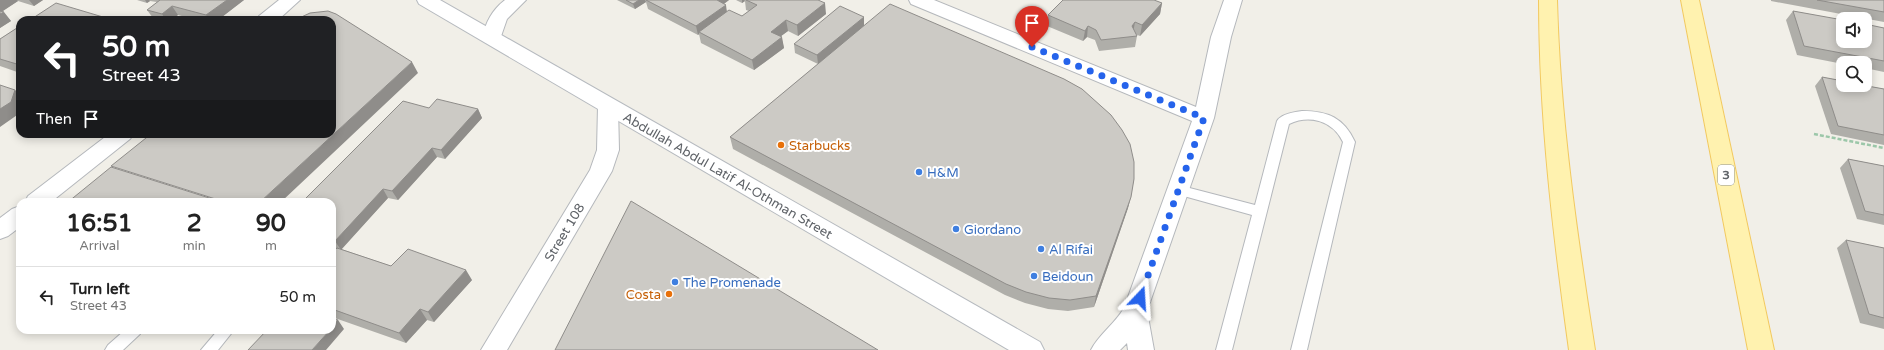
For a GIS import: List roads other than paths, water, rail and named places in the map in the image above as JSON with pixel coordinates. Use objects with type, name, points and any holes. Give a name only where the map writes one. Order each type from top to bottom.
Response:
[{"type":"main road","points":[[1548,0],[1552,104],[1562,218],[1582,350]]},
{"type":"main road","name":"3","points":[[1690,0],[1761,350]]},
{"type":"street","points":[[271,16],[291,0]]},
{"type":"street","name":"Abdullah Abdul Latif Al-Othman Street","points":[[426,0],[1031,350]]},
{"type":"street","points":[[492,38],[495,23],[503,11],[517,0]]},
{"type":"street","points":[[918,0],[1204,118]]},
{"type":"street","points":[[1104,350],[1126,327],[1135,311],[1204,118],[1221,38],[1233,0]]},
{"type":"street","name":"Street 108","points":[[494,350],[601,171],[608,150],[608,106]]},
{"type":"street","points":[[41,198],[118,138]]},
{"type":"street","points":[[0,230],[16,217]]},
{"type":"street","points":[[1135,311],[1141,350]]},
{"type":"lane","points":[[1224,350],[1283,121],[1295,116],[1310,115],[1331,120],[1340,126],[1346,133],[1349,142],[1299,350]]},
{"type":"lane","points":[[1178,190],[1260,212]]},
{"type":"lane","points":[[114,350],[131,334]]},
{"type":"lane","points":[[209,350],[223,334]]},
{"type":"place","name":"Starbucks","points":[[781,145]]},
{"type":"place","name":"H&M","points":[[919,172]]},
{"type":"place","name":"Giordano","points":[[956,229]]},
{"type":"place","name":"Al Rifai","points":[[1041,249]]},
{"type":"place","name":"Beidoun","points":[[1034,276]]},
{"type":"place","name":"The Promenade","points":[[675,282]]},
{"type":"place","name":"Costa","points":[[669,294]]}]
